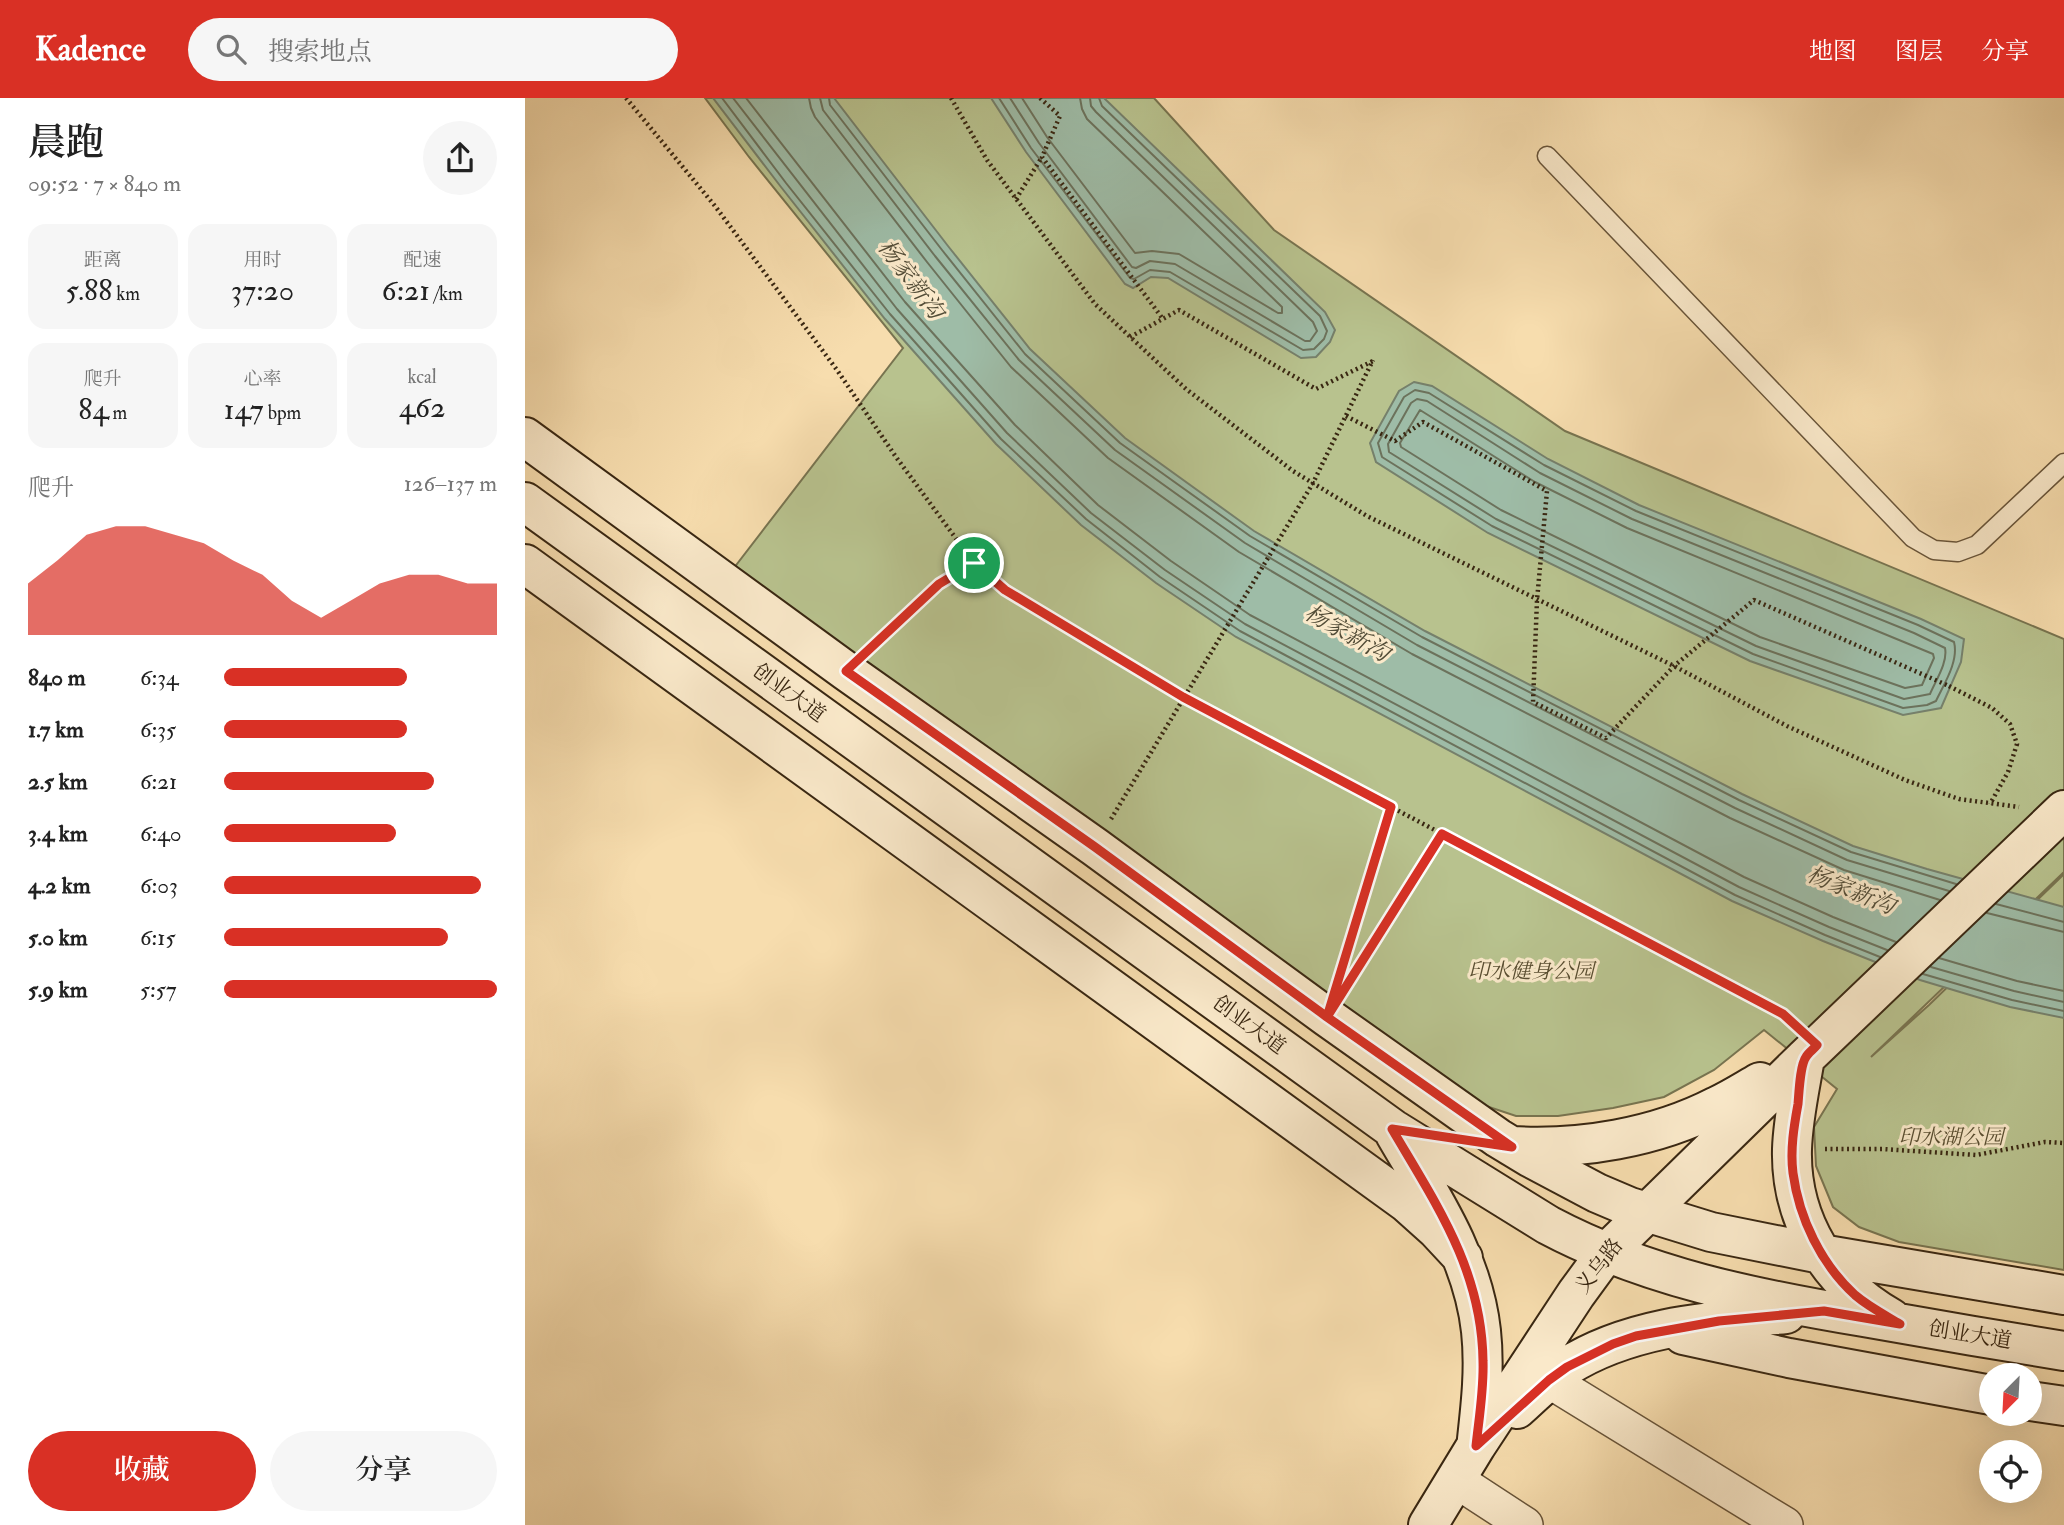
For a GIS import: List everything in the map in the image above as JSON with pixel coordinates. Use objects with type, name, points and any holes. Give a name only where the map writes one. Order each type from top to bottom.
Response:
[{"type":"main road","points":[[525,437],[1327,1017],[1512,1147],[1564,1177],[1646,1212],[1723,1234],[1821,1254],[2064,1294]]},
{"type":"main road","name":"创业大道","points":[[525,502],[1392,1129],[1508,1202],[1572,1238],[1606,1253],[1694,1282],[1765,1299],[2064,1351]]},
{"type":"main road","points":[[525,564],[1407,1203],[1463,1258]]},
{"type":"main road","points":[[1392,1129],[1512,1147],[1581,1144],[1654,1130],[1685,1121],[1716,1107],[1811,1051],[2064,810]]},
{"type":"main road","points":[[1811,1051],[1792,1149],[1793,1172],[1800,1205],[1821,1254],[1839,1278],[1855,1295],[1900,1324]]},
{"type":"main road","name":"义乌路","points":[[1428,1525],[1476,1446],[1573,1298],[1606,1253],[1811,1051]]},
{"type":"main road","points":[[1392,1129],[1447,1224],[1471,1278],[1482,1331],[1482,1389],[1476,1446]]},
{"type":"main road","points":[[1476,1446],[1549,1380],[1567,1367],[1613,1344],[1636,1336],[1719,1321],[1824,1311]]},
{"type":"main road","points":[[1664,1331],[1789,1358],[1979,1393]]},
{"type":"main road","points":[[2042,1403],[2064,1406]]},
{"type":"street","points":[[1549,1380],[1785,1525]]},
{"type":"street","points":[[1456,1480],[1525,1525]]},
{"type":"lane","points":[[1547,156],[1913,538],[1934,551],[1958,552],[1977,545],[2064,463]]},
{"type":"path","points":[[626,98],[715,206],[837,370],[896,457],[974,563],[1005,590],[1183,697],[1783,1014],[1811,1051]]},
{"type":"path","points":[[951,98],[987,160],[1095,304],[1186,389],[1293,471],[1367,516],[1674,666],[1787,726],[1905,780],[1959,799],[2064,810]]},
{"type":"path","points":[[1016,199],[1042,158],[1060,116],[1040,98]]},
{"type":"path","points":[[1042,158],[1163,319]]},
{"type":"path","points":[[1095,847],[1313,483],[1373,360],[1316,389],[1179,310],[1130,337]]},
{"type":"path","points":[[1346,416],[1395,441],[1423,422],[1547,491],[1537,600],[1533,702],[1606,738],[1674,666],[1754,600],[1949,686],[1992,708],[2010,724],[2017,744],[2008,772],[1990,804]]},
{"type":"path","points":[[846,671],[939,584],[974,563]]},
{"type":"path","points":[[1327,1017],[1391,807]]},
{"type":"path","points":[[1327,1017],[1442,834]]},
{"type":"path","points":[[1792,1149],[1882,1149],[1976,1155],[2045,1142],[2064,1143]]},
{"type":"green space","points":[[705,98],[1154,98],[1274,230],[1565,431],[2064,639],[2064,872],[1871,1057],[1929,1005],[2064,874],[2064,1270],[1899,1242],[1859,1227],[1833,1207],[1816,1166],[1814,1127],[1837,1089],[1764,1030],[1714,1070],[1664,1097],[1558,1116],[1516,1116],[1477,1103],[727,577],[903,348],[749,157]]},
{"type":"water","name":"杨家新沟","points":[[713,98],[834,98],[1030,349],[1125,438],[1254,531],[1425,631],[1742,794],[1853,846],[2064,907],[2064,1018],[2010,1007],[1920,980],[1732,901],[1236,637],[1156,583],[1081,525],[996,444],[885,319]]},
{"type":"water","points":[[991,98],[1104,98],[1325,312],[1335,330],[1330,342],[1316,357],[1301,358],[1168,278],[1151,277],[1133,288],[1125,284],[1026,152]]},
{"type":"water","points":[[1414,382],[1432,386],[1548,459],[1639,505],[1964,639],[1961,662],[1941,708],[1903,715],[1750,661],[1488,533],[1376,462],[1370,443],[1399,391]]},
{"type":"route","points":[[974,563],[939,584],[846,671],[1095,847],[1327,1017],[1442,834],[1783,1014],[1817,1045],[1805,1058],[1792,1149],[1793,1172],[1809,1230],[1821,1254],[1855,1295],[1900,1324],[1824,1311],[1719,1321],[1636,1336],[1588,1355],[1567,1367],[1476,1446],[1483,1360],[1482,1331],[1471,1278],[1447,1224],[1392,1129],[1512,1147],[1327,1017],[1391,807],[1183,697],[1005,590],[974,563]]},
{"type":"park label","name":"印水健身公园","points":[[1531,971]]},
{"type":"park label","name":"印水湖公园","points":[[1951,1137]]}]
